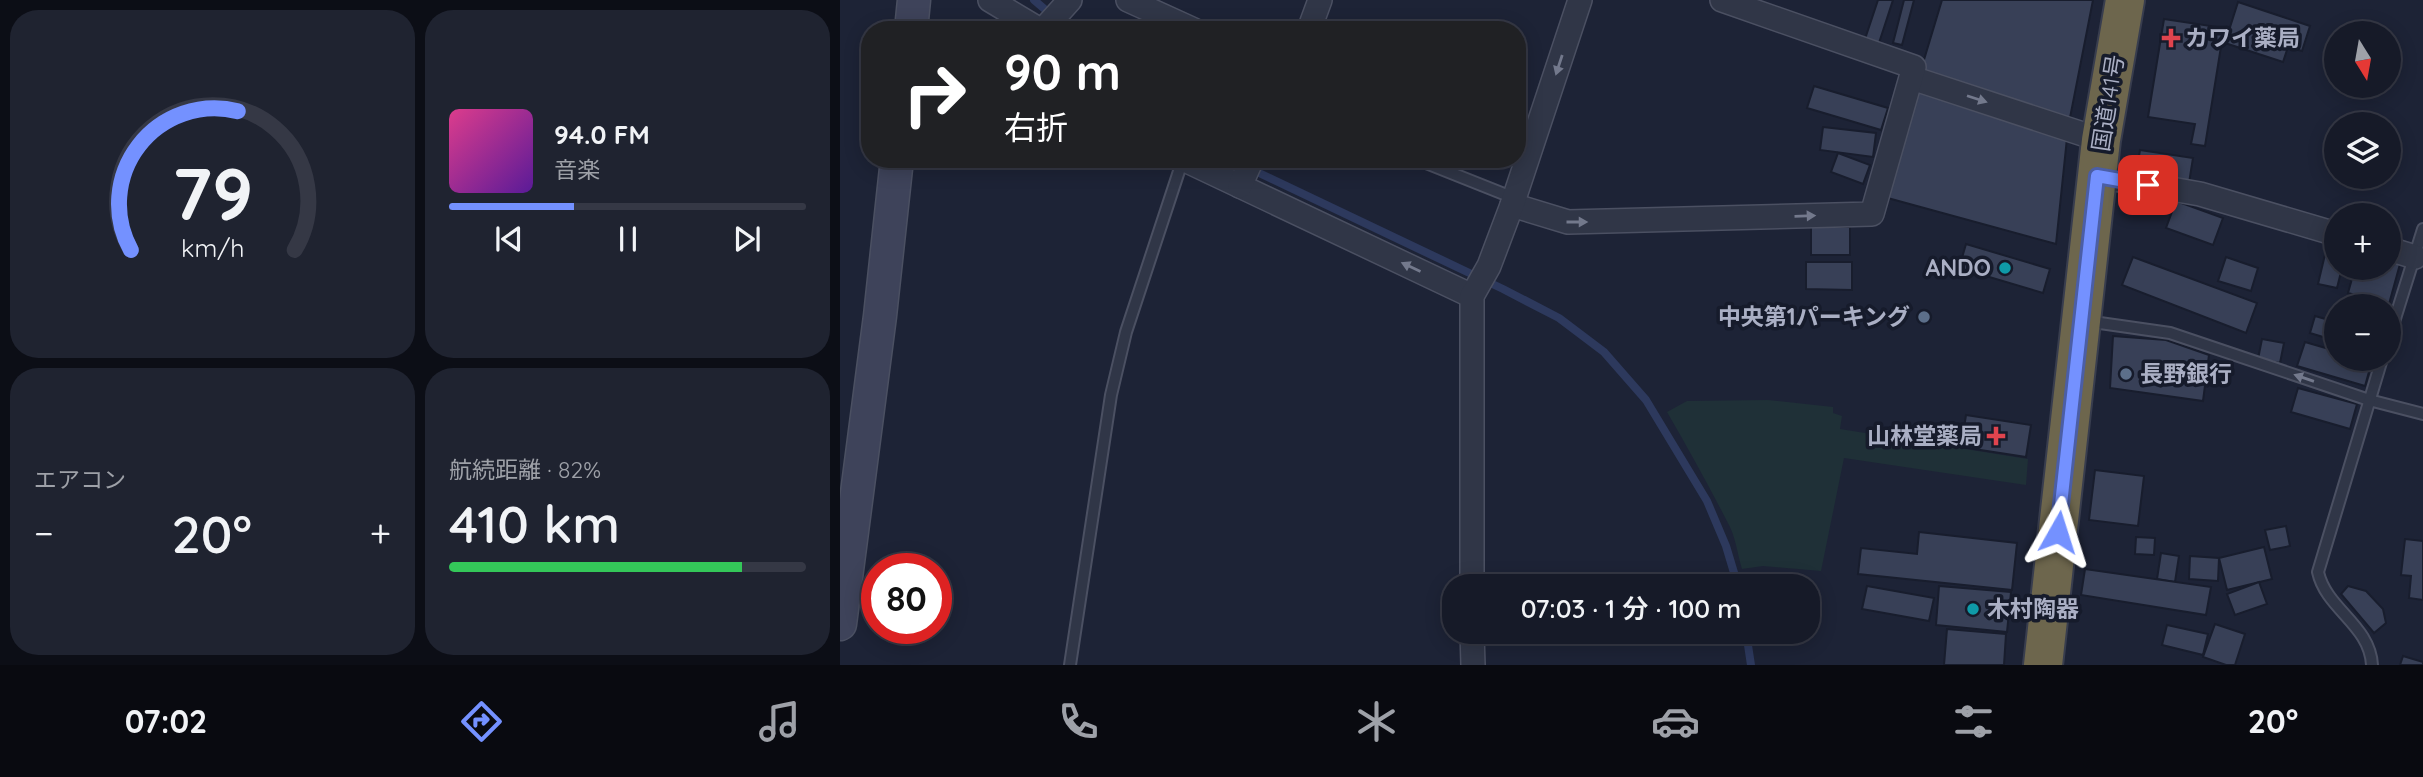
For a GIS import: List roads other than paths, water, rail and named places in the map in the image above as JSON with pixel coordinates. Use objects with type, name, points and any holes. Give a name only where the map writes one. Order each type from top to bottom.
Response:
[{"type":"highway","name":"国道141号","points":[[2043,665],[2099,158],[2125,0]]},
{"type":"street","points":[[912,21],[914,0]]},
{"type":"street","points":[[990,0],[1030,21]]},
{"type":"street","points":[[1128,0],[1174,21]]},
{"type":"street","points":[[1312,21],[1320,0]]},
{"type":"street","points":[[1526,162],[1580,0]]},
{"type":"street","points":[[1513,201],[1568,222],[1872,214],[1914,67],[1722,0]]},
{"type":"street","points":[[1050,21],[1068,2]]},
{"type":"street","points":[[1912,78],[2099,158],[2200,194],[2324,230]]},
{"type":"street","points":[[840,624],[880,316],[896,168]]},
{"type":"street","points":[[1201,168],[1473,295]]},
{"type":"street","points":[[1240,187],[1248,168]]},
{"type":"street","points":[[1472,574],[1473,295],[1489,266],[1524,168]]},
{"type":"street","points":[[2401,253],[2414,257]]},
{"type":"street","points":[[1472,644],[1473,665]]},
{"type":"lane","points":[[1070,665],[1111,395],[1126,332],[1180,168]]},
{"type":"lane","points":[[1437,168],[1513,201]]},
{"type":"lane","points":[[2401,299],[2423,229]]},
{"type":"lane","points":[[2080,320],[2170,333],[2369,400],[2423,414]]},
{"type":"lane","points":[[2372,665],[2368,641],[2321,587],[2318,572],[2378,371]]},
{"type":"waterway","points":[[1034,0],[1058,21]]},
{"type":"waterway","points":[[1257,172],[1559,318],[1604,352],[1646,400],[1707,501],[1734,574]]},
{"type":"waterway","points":[[1748,644],[1751,665]]},
{"type":"place","name":"カワイ薬局","points":[[2171,38]]},
{"type":"place","name":"ANDO","points":[[2005,268]]},
{"type":"place","name":"中央第1パーキング","points":[[1924,317]]},
{"type":"place","name":"長野銀行","points":[[2126,374]]},
{"type":"place","name":"山林堂薬局","points":[[1996,436]]},
{"type":"place","name":"木村陶器","points":[[1973,609]]}]
